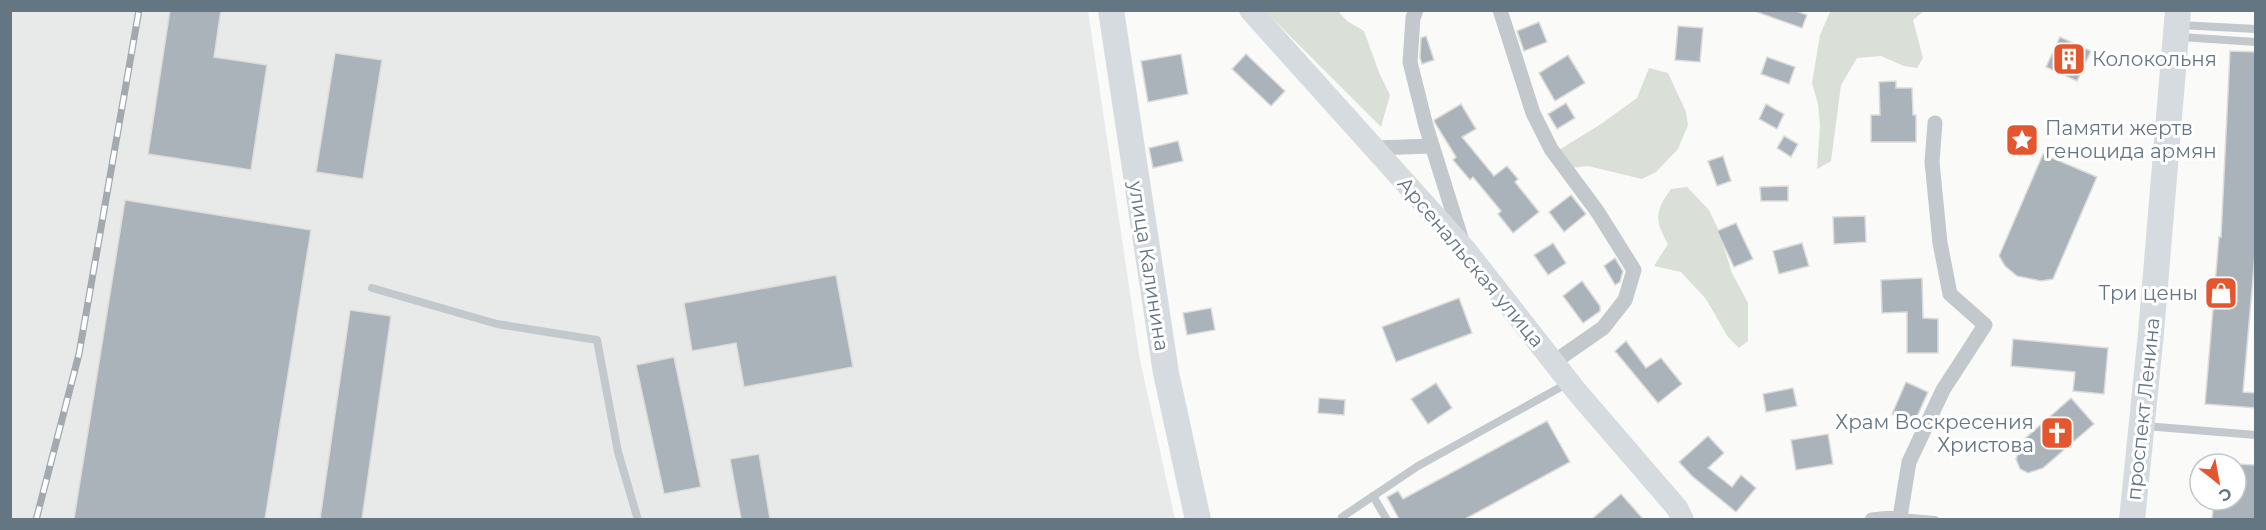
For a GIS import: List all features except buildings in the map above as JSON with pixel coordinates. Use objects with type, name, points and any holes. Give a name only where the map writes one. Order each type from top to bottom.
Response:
[{"type":"main road","name":"улица Калинина","points":[[1111,10],[1166,373],[1198,519]]},
{"type":"main road","name":"проспект Ленина","points":[[2132,519],[2151,333],[2176,24]]},
{"type":"street","name":"Арсенальская улица","points":[[1250,10],[1465,249],[1570,383],[1677,508],[1683,519]]},
{"type":"street","points":[[1416,10],[1413,18],[1410,63],[1432,146],[1465,249]]},
{"type":"street","points":[[1500,10],[1533,113],[1551,149],[1597,211],[1634,270],[1625,300],[1603,328],[1554,362]]},
{"type":"street","points":[[1872,519],[1900,517],[1909,462],[1943,390],[1985,325],[1950,294],[1940,243],[1932,162],[1935,123]]},
{"type":"street","points":[[1375,148],[1432,146]]},
{"type":"lane","points":[[2176,24],[2256,29]]},
{"type":"lane","points":[[2176,24],[2256,42]]},
{"type":"lane","points":[[372,288],[497,324],[597,340],[618,452],[638,519]]},
{"type":"lane","points":[[1342,517],[1418,466],[1570,383]]},
{"type":"lane","points":[[2141,426],[2256,435]]},
{"type":"lane","points":[[1373,496],[1387,519]]},
{"type":"lane","points":[[1900,517],[1935,519]]},
{"type":"shaded area","points":[[1831,10],[1924,11],[1913,20],[1923,58],[1917,68],[1904,66],[1881,56],[1857,58],[1841,85],[1831,161],[1817,169],[1820,125],[1818,104],[1812,83],[1820,35]]},
{"type":"shaded area","points":[[10,11],[1088,11],[1140,360],[1175,519],[11,519]]},
{"type":"shaded area","points":[[1265,11],[1338,11],[1347,21],[1364,31],[1390,95],[1381,127]]},
{"type":"shaded area","points":[[1649,68],[1668,73],[1686,112],[1688,125],[1678,149],[1656,172],[1642,179],[1588,166],[1570,168],[1559,150],[1637,98]]},
{"type":"shaded area","points":[[1687,187],[1709,210],[1718,229],[1732,273],[1748,303],[1748,341],[1739,348],[1728,337],[1706,299],[1681,272],[1654,266],[1668,244],[1660,228],[1659,210],[1671,189]]},
{"type":"railway","points":[[36,520],[79,354],[139,10]]},
{"type":"place","name":"Колокольня","points":[[2069,59]]},
{"type":"place","name":"Памяти жертв геноцида армян","points":[[2022,140]]},
{"type":"place","name":"Три цены","points":[[2221,293]]},
{"type":"place","name":"Храм Воскресения Христова","points":[[2057,433]]}]
